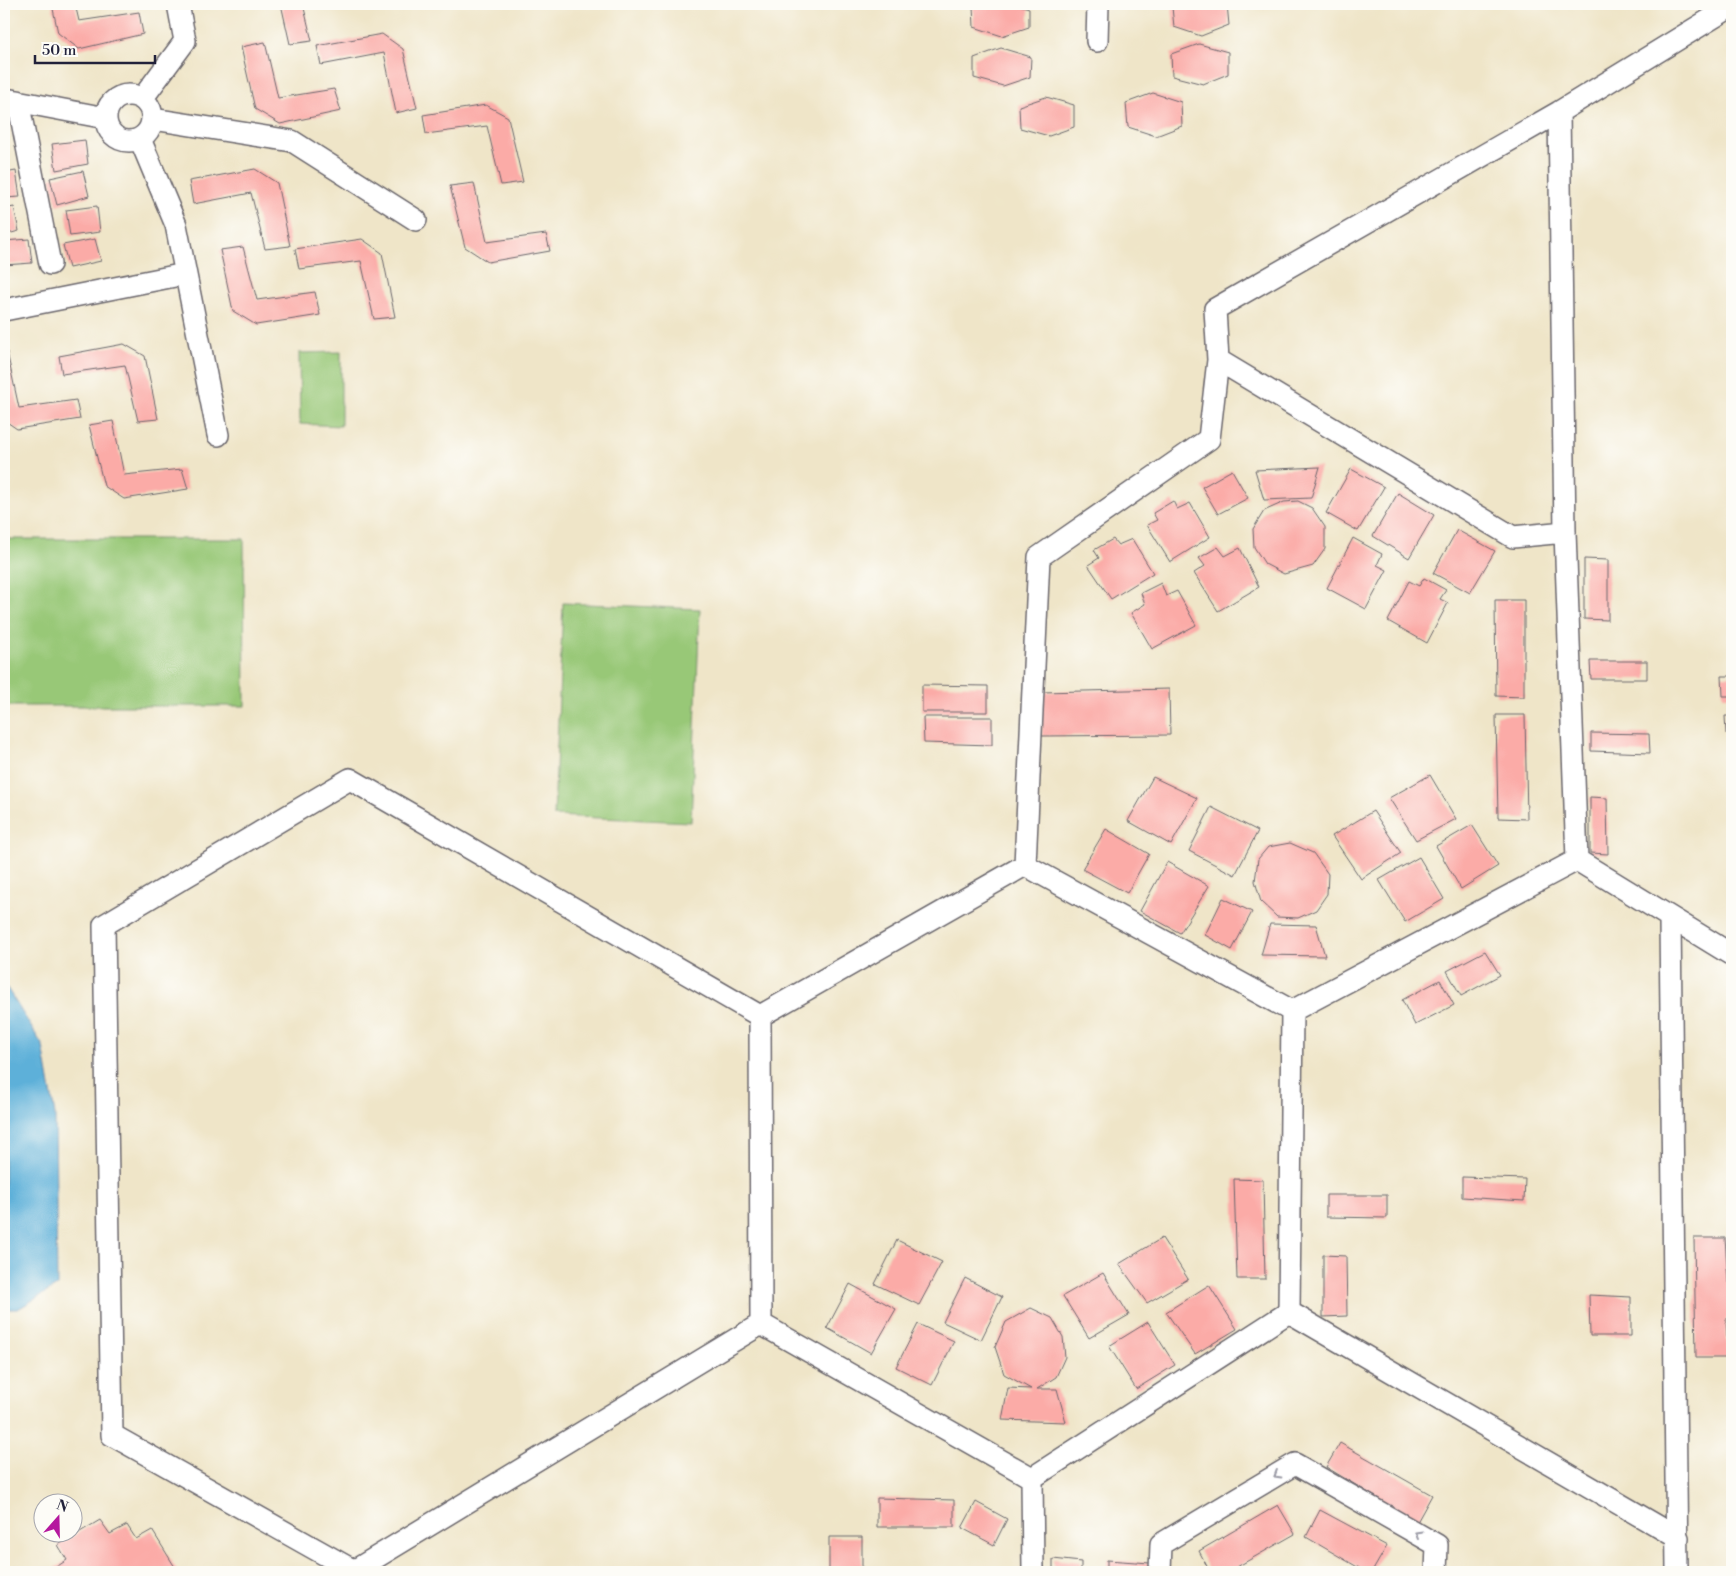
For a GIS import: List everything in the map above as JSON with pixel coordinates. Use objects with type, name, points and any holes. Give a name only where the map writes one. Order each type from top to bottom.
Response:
[{"type":"street","points":[[142,99],[185,41],[178,4]]},
{"type":"street","points":[[1097,40],[1098,4]]},
{"type":"street","points":[[1025,865],[1039,557],[1209,439],[1218,360],[1215,309],[1559,112],[1732,6]]},
{"type":"street","points":[[121,96],[135,96],[142,99],[152,111],[153,119],[147,134],[133,142],[117,138],[107,126],[106,118],[110,105],[121,96]]},
{"type":"street","points":[[50,264],[11,100],[106,118]]},
{"type":"street","points":[[1559,112],[1565,532],[1577,860]]},
{"type":"street","points":[[153,119],[292,140],[416,220]]},
{"type":"street","points":[[140,139],[176,225],[218,435]]},
{"type":"street","points":[[4,310],[186,274]]},
{"type":"street","points":[[1218,360],[1513,537],[1565,532]]},
{"type":"street","points":[[760,1016],[350,780],[104,925],[112,1435],[354,1572],[761,1324]]},
{"type":"street","points":[[1577,860],[1670,919],[1732,955]]},
{"type":"street","points":[[1292,1011],[1577,860]]},
{"type":"street","points":[[1025,865],[1292,1011]]},
{"type":"street","points":[[760,1016],[1025,865]]},
{"type":"street","points":[[1670,919],[1678,1572]]},
{"type":"street","points":[[1289,1312],[1292,1011]]},
{"type":"street","points":[[760,1016],[761,1324]]},
{"type":"street","points":[[1289,1312],[1678,1538]]},
{"type":"street","points":[[1032,1478],[1289,1312]]},
{"type":"street","points":[[761,1324],[1032,1478]]},
{"type":"street","points":[[1160,1572],[1161,1544],[1295,1464],[1436,1545],[1436,1572]]},
{"type":"street","points":[[1032,1478],[1033,1572]]},
{"type":"green space","points":[[341,352],[341,426],[300,424],[299,353]]},
{"type":"green space","points":[[4,539],[244,539],[245,706],[4,706]]},
{"type":"green space","points":[[563,603],[700,609],[691,822],[554,816]]},
{"type":"water","points":[[4,986],[43,1046],[55,1115],[57,1286],[18,1309],[4,1309]]},
{"type":"building","points":[[52,4],[75,4],[79,21],[139,12],[143,34],[79,49],[58,33]]},
{"type":"building","points":[[281,4],[303,4],[312,41],[290,44]]},
{"type":"building","points":[[984,4],[1016,4],[1029,8],[1029,27],[1002,36],[974,27],[973,7]]},
{"type":"building","points":[[1179,4],[1227,4],[1229,25],[1201,36],[1174,27],[1172,7]]},
{"type":"building","points":[[382,34],[403,49],[417,108],[396,113],[384,53],[321,65],[317,46]]},
{"type":"building","points":[[265,42],[278,98],[334,89],[341,111],[280,124],[255,109],[241,47]]},
{"type":"building","points":[[1199,44],[1228,52],[1228,74],[1203,84],[1172,76],[1171,54]]},
{"type":"building","points":[[1001,48],[1031,57],[1030,77],[1003,86],[974,78],[974,58]]},
{"type":"building","points":[[1153,93],[1181,102],[1182,126],[1156,136],[1128,127],[1126,103]]},
{"type":"building","points":[[1046,97],[1074,105],[1074,127],[1049,136],[1020,128],[1019,106]]},
{"type":"building","points":[[486,105],[508,117],[523,182],[501,185],[487,126],[426,134],[423,115]]},
{"type":"building","points":[[85,140],[88,164],[56,170],[52,144]]},
{"type":"building","points":[[4,150],[8,167],[4,168]]},
{"type":"building","points":[[255,169],[277,183],[290,246],[265,249],[251,193],[193,204],[189,181]]},
{"type":"building","points":[[16,171],[20,197],[4,198],[4,173]]},
{"type":"building","points":[[83,171],[89,196],[57,205],[50,178]]},
{"type":"building","points":[[474,183],[487,242],[546,234],[550,251],[488,262],[465,247],[450,186]]},
{"type":"building","points":[[97,206],[100,232],[70,236],[66,210]]},
{"type":"building","points":[[14,207],[19,231],[4,235],[4,209]]},
{"type":"building","points":[[29,239],[32,263],[4,265],[4,241]]},
{"type":"building","points":[[95,239],[101,261],[69,268],[63,245]]},
{"type":"building","points":[[362,239],[382,253],[395,317],[374,319],[361,261],[299,269],[295,249]]},
{"type":"building","points":[[243,247],[257,300],[315,292],[320,315],[256,325],[233,311],[220,250]]},
{"type":"building","points":[[124,344],[145,356],[158,419],[138,421],[125,365],[62,374],[59,356]]},
{"type":"building","points":[[7,352],[19,408],[76,400],[80,419],[17,429],[4,420],[4,353]]},
{"type":"building","points":[[113,421],[124,475],[182,469],[188,489],[124,499],[104,486],[89,425]]},
{"type":"building","points":[[1320,467],[1311,498],[1264,500],[1255,470]]},
{"type":"building","points":[[1351,469],[1384,487],[1358,531],[1326,513]]},
{"type":"building","points":[[1232,470],[1248,498],[1218,514],[1202,487]]},
{"type":"building","points":[[1398,493],[1434,515],[1409,558],[1373,536]]},
{"type":"building","points":[[1173,501],[1177,509],[1190,503],[1210,537],[1170,562],[1147,525],[1157,520],[1153,513]]},
{"type":"building","points":[[1298,501],[1312,508],[1325,527],[1325,549],[1313,566],[1284,574],[1265,564],[1254,547],[1253,529],[1264,511],[1284,502]]},
{"type":"building","points":[[1457,530],[1495,551],[1470,593],[1433,573]]},
{"type":"building","points":[[1353,538],[1382,554],[1377,565],[1387,570],[1366,609],[1327,588]]},
{"type":"building","points":[[1113,539],[1118,545],[1132,539],[1153,573],[1111,599],[1088,565],[1099,558],[1094,550]]},
{"type":"building","points":[[1218,547],[1225,556],[1240,548],[1259,587],[1218,611],[1194,573],[1205,566],[1199,558]]},
{"type":"building","points":[[1584,559],[1608,560],[1608,620],[1584,619]]},
{"type":"building","points":[[1424,578],[1446,590],[1440,599],[1448,603],[1427,643],[1388,621],[1409,581],[1419,586]]},
{"type":"building","points":[[1161,583],[1166,596],[1177,591],[1196,625],[1152,649],[1131,613],[1145,604],[1141,593]]},
{"type":"building","points":[[1495,600],[1524,600],[1524,697],[1496,696]]},
{"type":"building","points":[[1590,661],[1647,661],[1647,679],[1591,679]]},
{"type":"building","points":[[1722,676],[1732,676],[1732,696],[1723,696]]},
{"type":"building","points":[[922,685],[988,686],[988,712],[922,712]]},
{"type":"building","points":[[1169,689],[1170,735],[1042,736],[1041,692]]},
{"type":"building","points":[[1496,715],[1525,715],[1527,819],[1498,818]]},
{"type":"building","points":[[1725,716],[1732,716],[1732,734],[1726,734]]},
{"type":"building","points":[[923,717],[992,717],[992,745],[924,743]]},
{"type":"building","points":[[1591,733],[1649,734],[1650,753],[1591,751]]},
{"type":"building","points":[[1430,775],[1456,819],[1416,840],[1389,798]]},
{"type":"building","points":[[1153,777],[1197,798],[1171,845],[1128,821]]},
{"type":"building","points":[[1590,797],[1607,798],[1608,854],[1590,853]]},
{"type":"building","points":[[1211,807],[1258,831],[1235,875],[1189,851]]},
{"type":"building","points":[[1373,811],[1401,853],[1361,879],[1332,836]]},
{"type":"building","points":[[1472,825],[1498,866],[1461,889],[1436,846]]},
{"type":"building","points":[[1106,829],[1149,854],[1127,893],[1082,869]]},
{"type":"building","points":[[1290,843],[1313,853],[1328,874],[1327,894],[1316,910],[1298,918],[1277,917],[1261,902],[1255,881],[1258,859],[1268,847]]},
{"type":"building","points":[[1419,857],[1444,899],[1405,922],[1379,880]]},
{"type":"building","points":[[1167,862],[1209,886],[1180,933],[1140,911]]},
{"type":"building","points":[[1223,898],[1252,912],[1232,950],[1205,935]]},
{"type":"building","points":[[1270,924],[1316,925],[1325,956],[1261,955]]},
{"type":"building","points":[[1485,951],[1500,975],[1461,996],[1447,971]]},
{"type":"building","points":[[1440,980],[1454,1005],[1415,1025],[1402,1000]]},
{"type":"building","points":[[1462,1177],[1525,1179],[1524,1201],[1462,1197]]},
{"type":"building","points":[[1234,1179],[1263,1180],[1265,1279],[1237,1279]]},
{"type":"building","points":[[1326,1195],[1387,1195],[1387,1218],[1326,1217]]},
{"type":"building","points":[[1162,1238],[1188,1279],[1147,1303],[1119,1264]]},
{"type":"building","points":[[1694,1238],[1725,1238],[1728,1282],[1732,1282],[1732,1319],[1726,1319],[1728,1358],[1696,1358]]},
{"type":"building","points":[[897,1240],[942,1262],[919,1305],[875,1284]]},
{"type":"building","points":[[1323,1255],[1346,1256],[1347,1316],[1323,1317]]},
{"type":"building","points":[[1103,1273],[1129,1315],[1089,1338],[1063,1296]]},
{"type":"building","points":[[965,1278],[1002,1297],[981,1340],[943,1322]]},
{"type":"building","points":[[850,1284],[896,1309],[871,1353],[827,1328]]},
{"type":"building","points":[[1209,1285],[1237,1329],[1195,1354],[1166,1312]]},
{"type":"building","points":[[1589,1295],[1631,1297],[1631,1336],[1590,1336]]},
{"type":"building","points":[[1031,1308],[1052,1318],[1063,1337],[1065,1357],[1056,1377],[1037,1389],[1057,1389],[1066,1422],[1002,1420],[1008,1388],[1031,1389],[1004,1374],[995,1347],[1006,1322]]},
{"type":"building","points":[[1148,1322],[1175,1365],[1136,1389],[1109,1346]]},
{"type":"building","points":[[918,1324],[954,1341],[932,1385],[896,1367]]},
{"type":"building","points":[[1340,1443],[1432,1495],[1417,1522],[1326,1467]]},
{"type":"building","points":[[877,1498],[954,1500],[954,1527],[877,1527]]},
{"type":"building","points":[[976,1502],[1007,1519],[994,1545],[962,1528]]},
{"type":"building","points":[[1278,1505],[1295,1534],[1228,1572],[1210,1572],[1199,1551]]},
{"type":"building","points":[[1320,1510],[1387,1546],[1372,1572],[1366,1572],[1306,1537]]},
{"type":"building","points":[[100,1520],[110,1534],[127,1525],[136,1539],[152,1530],[178,1572],[51,1572],[67,1560],[58,1545],[82,1544],[82,1531]]},
{"type":"building","points":[[829,1537],[862,1537],[862,1572],[829,1572]]},
{"type":"building","points":[[1053,1559],[1081,1562],[1081,1572],[1053,1572]]},
{"type":"building","points":[[1107,1560],[1150,1563],[1150,1572],[1107,1572]]}]
